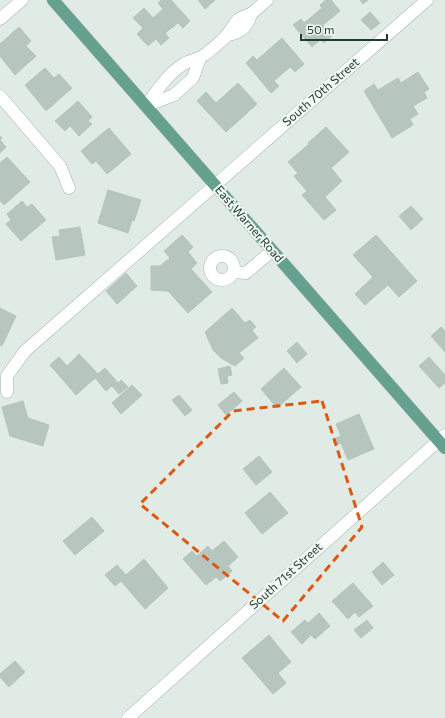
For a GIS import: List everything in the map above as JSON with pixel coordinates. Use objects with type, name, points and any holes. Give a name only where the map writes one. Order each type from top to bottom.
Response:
[{"type":"main road","name":"East Warner Road","points":[[53,0],[272,251],[443,441]]},
{"type":"street","points":[[0,19],[22,0]]},
{"type":"street","points":[[146,106],[163,82],[183,65],[200,58],[228,35],[237,33],[248,24],[251,14],[267,0]]},
{"type":"street","name":"South 70th Street","points":[[7,392],[7,376],[25,350],[427,0]]},
{"type":"street","points":[[146,106],[174,94],[193,78],[200,58]]},
{"type":"street","points":[[178,69],[188,82]]},
{"type":"street","points":[[0,96],[60,166],[69,188]]},
{"type":"street","points":[[234,272],[246,272],[272,251]]},
{"type":"street","name":"South 71st Street","points":[[128,718],[443,441]]},
{"type":"highlighted area","points":[[322,401],[362,527],[283,621],[140,504],[233,411]]},
{"type":"building","points":[[161,0],[171,0],[190,21],[183,28],[178,23],[165,33],[169,38],[161,45],[156,39],[148,46],[137,34],[143,28],[133,18],[144,8],[153,18],[163,9],[158,3]]},
{"type":"building","points":[[198,0],[215,0],[205,9]]},
{"type":"building","points":[[326,0],[331,0],[340,11],[323,25],[332,36],[324,43],[321,39],[312,47],[293,25],[301,19],[304,23],[322,8],[320,5]]},
{"type":"building","points":[[360,0],[368,0],[363,4]]},
{"type":"building","points":[[370,12],[380,23],[371,30],[361,20]]},
{"type":"building","points":[[19,27],[31,41],[26,46],[36,56],[15,75],[0,56],[0,44]]},
{"type":"building","points":[[282,38],[304,64],[295,72],[290,67],[274,81],[279,86],[271,93],[246,63],[253,56],[257,60]]},
{"type":"building","points":[[45,68],[54,78],[59,74],[72,88],[46,111],[25,85]]},
{"type":"building","points":[[418,72],[429,89],[424,92],[427,98],[413,106],[418,114],[410,119],[413,125],[392,138],[364,91],[374,84],[378,90],[398,78],[401,83]]},
{"type":"building","points":[[238,83],[257,104],[226,132],[197,101],[206,92],[216,103]]},
{"type":"building","points":[[78,101],[92,117],[88,121],[92,124],[79,136],[70,126],[65,131],[55,121]]},
{"type":"building","points":[[326,127],[349,152],[331,168],[342,181],[325,197],[336,210],[324,220],[302,195],[307,191],[294,176],[298,173],[288,162]]},
{"type":"building","points":[[109,128],[131,154],[107,174],[96,161],[92,164],[81,151]]},
{"type":"building","points":[[0,140],[6,147],[0,153]]},
{"type":"building","points":[[7,157],[30,182],[4,205],[0,201],[0,163]]},
{"type":"building","points":[[108,190],[141,200],[128,233],[98,223]]},
{"type":"building","points":[[22,201],[27,207],[32,204],[46,220],[21,241],[6,224],[11,220],[7,214]]},
{"type":"building","points":[[411,206],[423,219],[411,230],[399,216]]},
{"type":"building","points":[[80,227],[85,255],[56,260],[52,237],[60,236],[59,230]]},
{"type":"building","points":[[182,235],[193,247],[188,252],[197,263],[191,269],[212,292],[188,313],[168,291],[151,290],[151,266],[160,266],[170,258],[164,251]]},
{"type":"building","points":[[376,235],[417,281],[399,297],[388,285],[365,305],[355,294],[373,277],[353,255]]},
{"type":"building","points":[[126,273],[137,286],[117,304],[106,291]]},
{"type":"building","points":[[0,308],[16,316],[2,346],[0,345]]},
{"type":"building","points":[[232,308],[245,323],[250,320],[256,327],[252,330],[258,338],[239,353],[244,358],[235,366],[221,358],[213,350],[205,332]]},
{"type":"building","points":[[441,327],[445,331],[445,352],[431,336]]},
{"type":"building","points":[[297,342],[307,354],[297,363],[287,351]]},
{"type":"building","points":[[79,354],[98,374],[105,368],[118,383],[121,380],[128,387],[119,394],[112,386],[106,391],[95,378],[76,395],[50,365],[59,357],[67,366]]},
{"type":"building","points":[[429,357],[445,375],[445,383],[439,388],[419,366]]},
{"type":"building","points":[[230,366],[232,375],[227,376],[228,383],[221,384],[218,369]]},
{"type":"building","points":[[284,368],[301,387],[277,408],[261,389]]},
{"type":"building","points":[[132,385],[142,395],[121,414],[112,403]]},
{"type":"building","points":[[234,392],[242,401],[226,415],[218,405]]},
{"type":"building","points":[[179,395],[192,410],[185,416],[172,400]]},
{"type":"building","points":[[23,401],[28,418],[49,425],[43,446],[10,436],[2,407]]},
{"type":"building","points":[[359,414],[374,449],[348,460],[341,443],[336,445],[334,439],[341,436],[336,424]]},
{"type":"building","points":[[259,456],[272,472],[256,485],[243,469]]},
{"type":"building","points":[[270,492],[288,513],[262,534],[245,513]]},
{"type":"building","points":[[92,517],[104,531],[75,555],[63,541]]},
{"type":"building","points":[[224,541],[238,557],[228,566],[232,571],[220,581],[216,577],[206,585],[183,559],[192,551],[197,556],[208,546],[212,551]]},
{"type":"building","points":[[144,559],[168,588],[145,609],[121,581],[115,586],[105,575],[117,565],[126,575]]},
{"type":"building","points":[[383,562],[394,575],[382,585],[372,572]]},
{"type":"building","points":[[353,583],[373,606],[359,617],[355,612],[348,619],[332,601]]},
{"type":"building","points":[[319,613],[330,626],[315,639],[311,635],[302,644],[291,632],[305,620],[308,623]]},
{"type":"building","points":[[367,620],[373,628],[361,638],[354,630]]},
{"type":"building","points":[[269,635],[291,662],[278,673],[286,683],[273,694],[242,658]]},
{"type":"building","points":[[15,661],[25,672],[9,687],[0,677],[0,674]]}]
